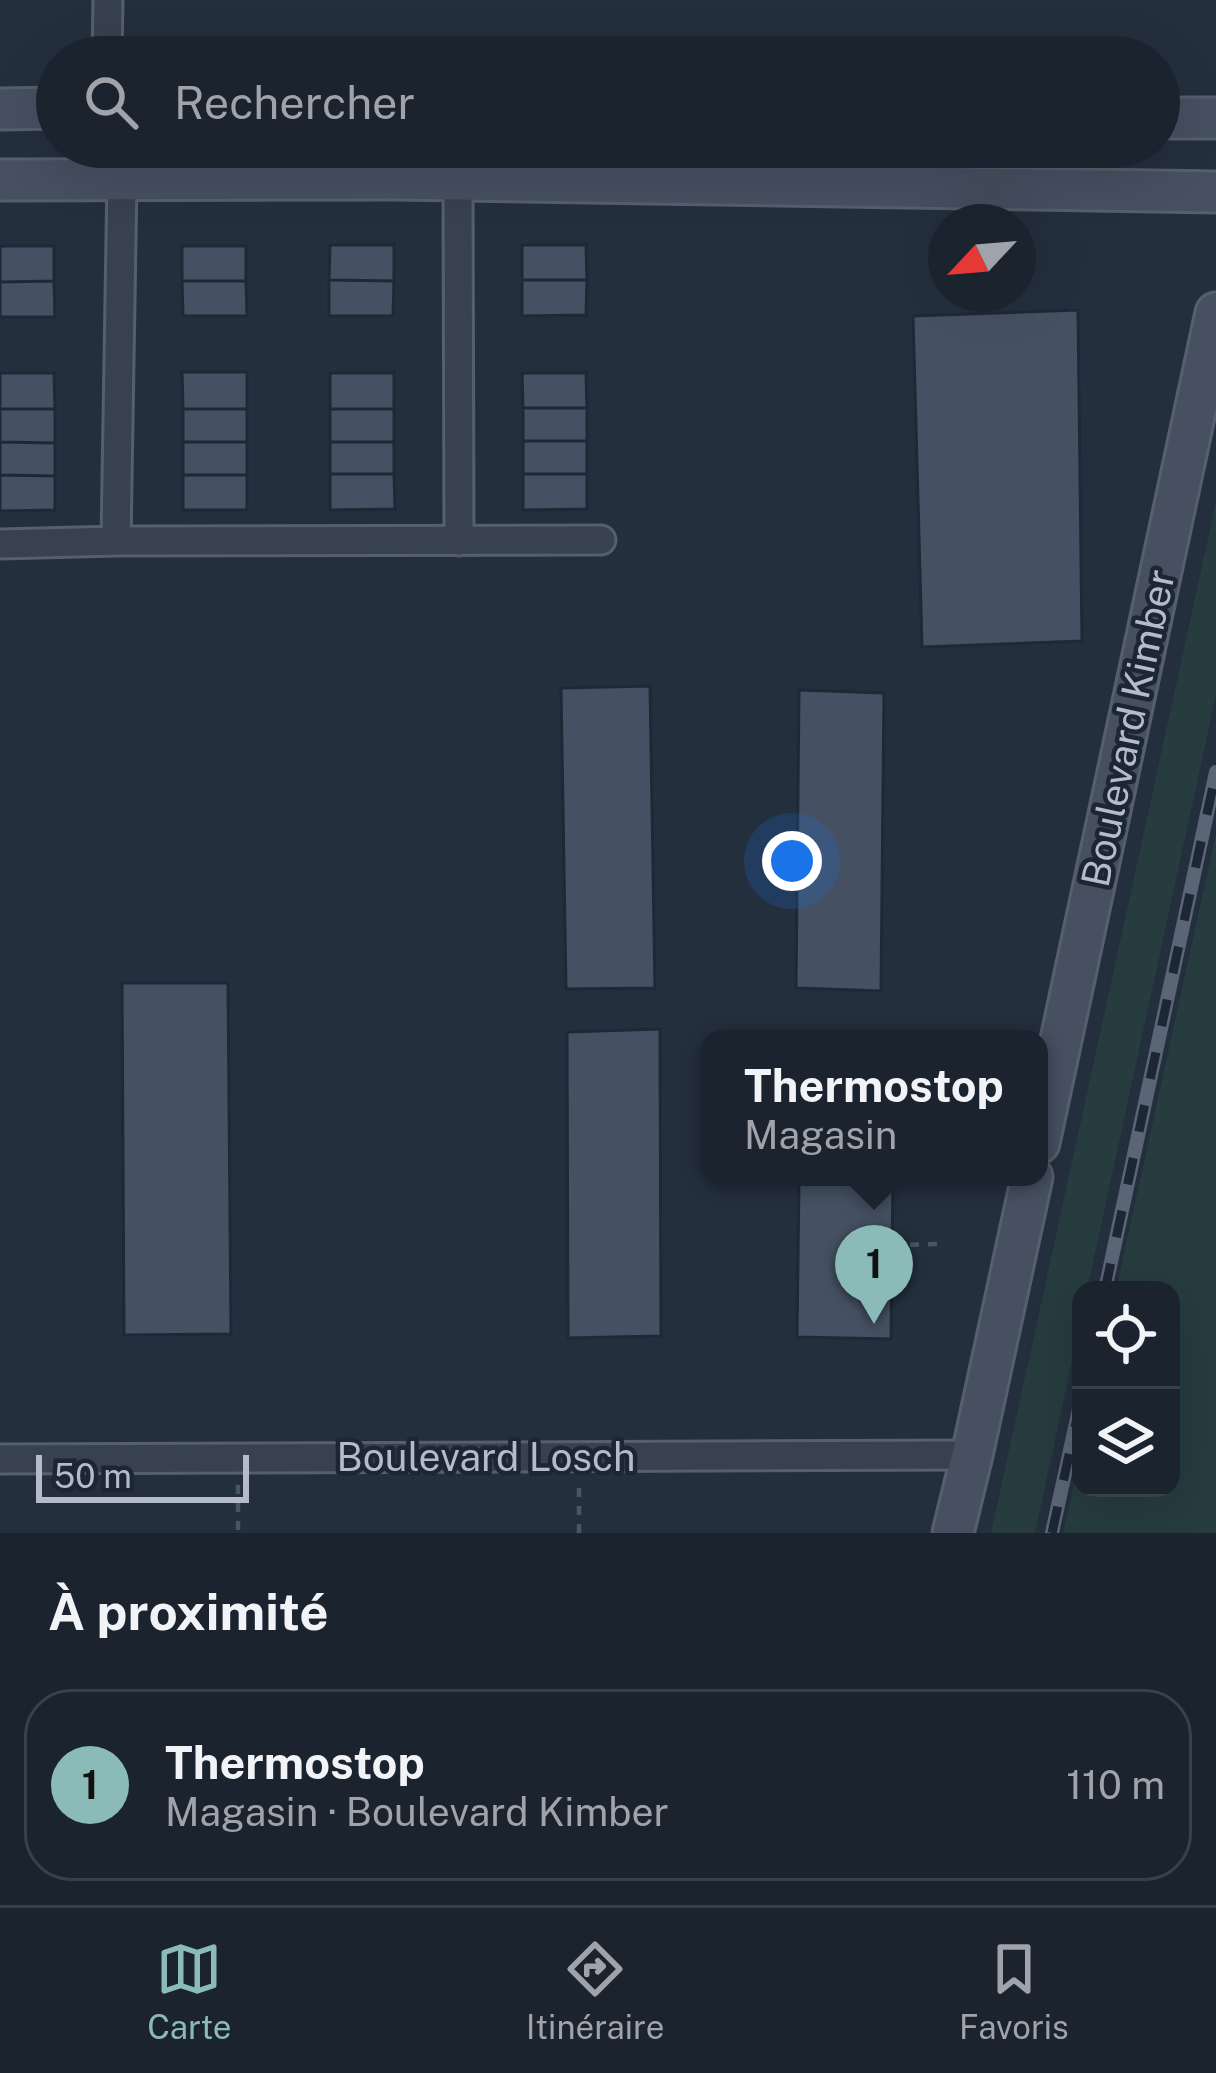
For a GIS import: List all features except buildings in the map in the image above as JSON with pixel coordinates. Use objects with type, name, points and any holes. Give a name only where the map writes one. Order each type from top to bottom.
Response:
[{"type":"street","points":[[107,36],[108,0]]},
{"type":"street","points":[[0,109],[36,108]]},
{"type":"street","points":[[1180,118],[1216,118]]},
{"type":"street","points":[[0,180],[111,168],[458,180],[1216,192]]},
{"type":"street","points":[[111,168],[116,541]]},
{"type":"street","points":[[458,180],[459,541]]},
{"type":"street","name":"Boulevard Kimber","points":[[1048,1101],[1216,313]]},
{"type":"street","points":[[0,544],[602,540]]},
{"type":"street","points":[[953,1533],[1030,1186]]},
{"type":"street","name":"Boulevard Losch","points":[[0,1460],[972,1455]]},
{"type":"path","points":[[892,1245],[943,1244]]},
{"type":"path","points":[[579,1457],[579,1533]]},
{"type":"path","points":[[238,1458],[238,1533]]},
{"type":"green space","points":[[1216,502],[1216,695],[1089,1281],[1072,1281],[1072,1361],[1035,1533],[991,1533]]},
{"type":"green space","points":[[1216,834],[1216,1533],[1063,1533],[1072,1492],[1072,1497],[1180,1497],[1180,1281],[1118,1281]]},
{"type":"railway","points":[[1107,1281],[1216,772]]},
{"type":"railway","points":[[1052,1533],[1072,1441]]},
{"type":"place","name":"Thermostop","points":[[874,1324]]}]
